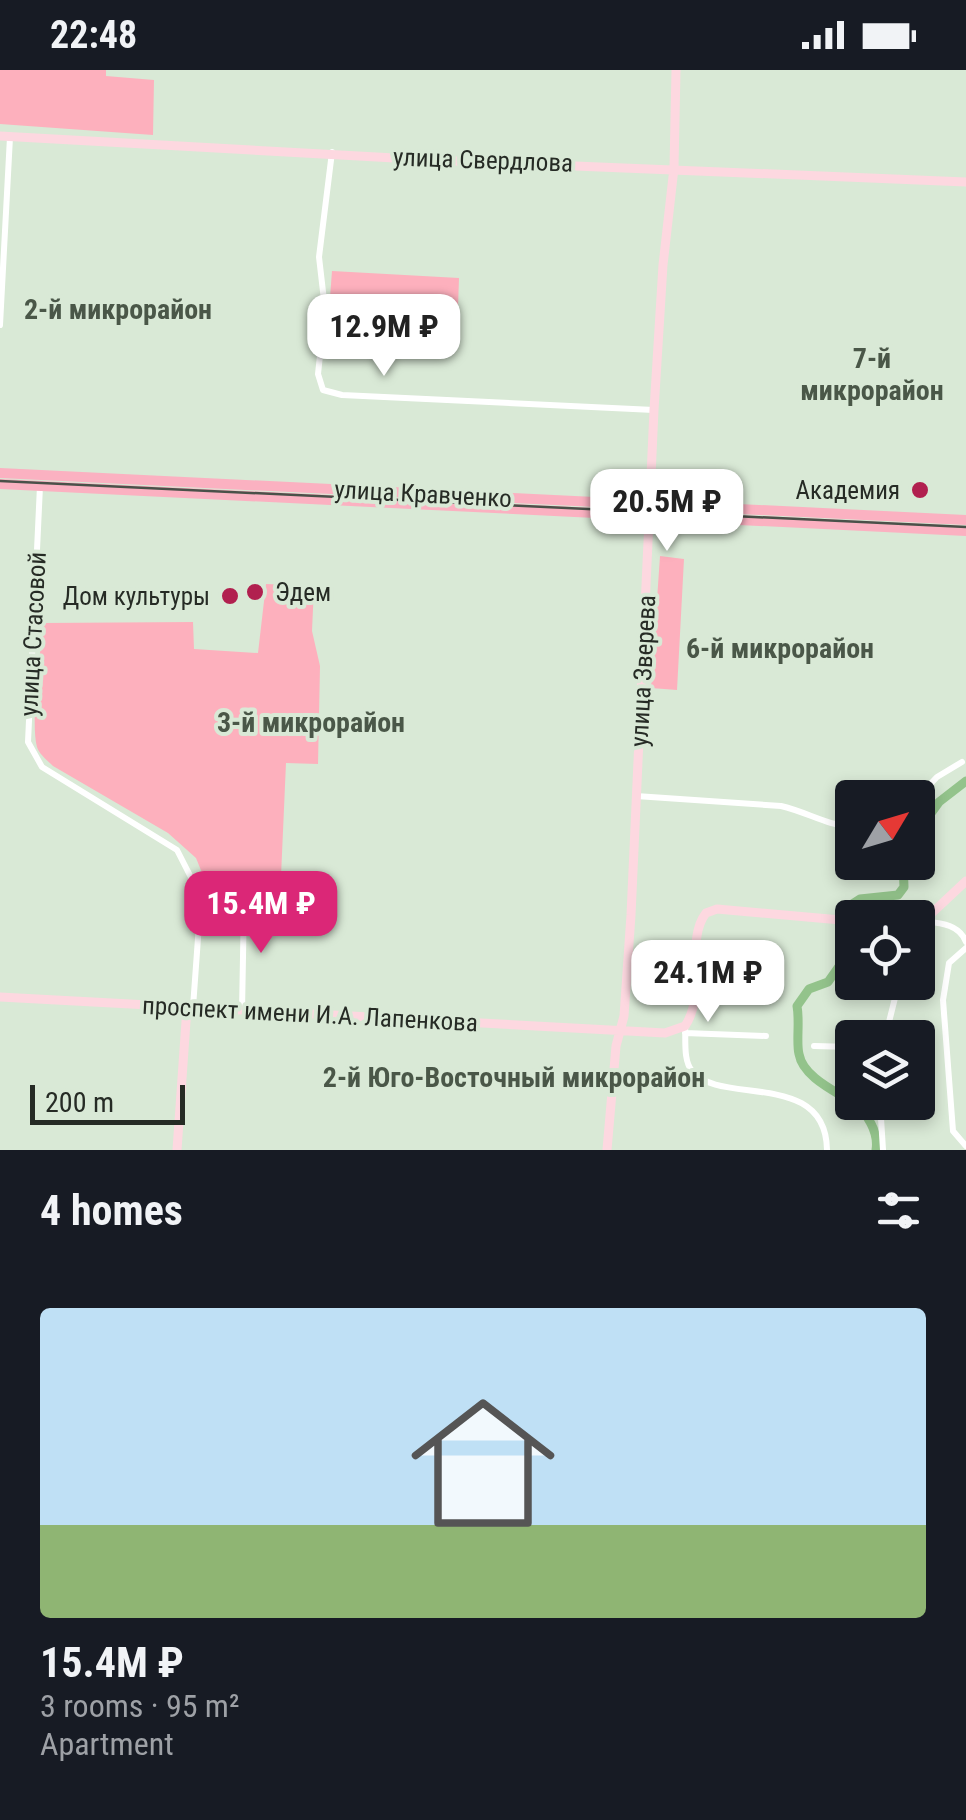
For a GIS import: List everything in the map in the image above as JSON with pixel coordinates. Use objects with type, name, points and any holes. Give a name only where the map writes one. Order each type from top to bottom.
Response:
[{"type":"main road","name":"улица Зверева","points":[[608,1150],[616,1046],[627,974],[654,410],[674,168],[676,70]]},
{"type":"main road","name":"улица Свердлова","points":[[5,137],[966,182]]},
{"type":"main road","name":"улица Кравченко","points":[[0,472],[41,480],[844,519],[966,531]]},
{"type":"main road","name":"улица Кравченко","points":[[0,484],[41,480]]},
{"type":"main road","name":"улица Кравченко","points":[[877,521],[966,520]]},
{"type":"main road","points":[[935,908],[966,881]]},
{"type":"main road","points":[[685,1030],[693,1010],[698,976],[697,930],[706,913],[718,909],[835,921]]},
{"type":"main road","name":"проспект имени И.А. Лапенкова","points":[[0,997],[620,1032],[685,1030]]},
{"type":"main road","points":[[178,1150],[190,1007]]},
{"type":"street","points":[[0,325],[5,137]]},
{"type":"street","points":[[332,152],[319,258],[325,309],[318,374],[324,390],[342,395],[654,410]]},
{"type":"street","name":"улица Стасовой","points":[[41,480],[28,742],[42,767],[177,850],[185,862],[201,897],[190,1007]]},
{"type":"street","points":[[934,780],[962,762]]},
{"type":"street","points":[[636,796],[781,806],[835,825]]},
{"type":"street","points":[[242,1010],[244,902]]},
{"type":"street","points":[[935,925],[960,932],[966,945],[950,963],[943,1000],[954,1132],[966,1146]]},
{"type":"street","points":[[698,976],[766,978]]},
{"type":"street","points":[[766,1036],[685,1030],[686,1060],[698,1077],[714,1084],[792,1100],[808,1108],[820,1122],[827,1150]]},
{"type":"street","points":[[814,1046],[835,1047]]},
{"type":"street","points":[[881,1120],[883,1150]]},
{"type":"shaded area","points":[[0,70],[106,70],[106,76],[154,80],[153,135],[0,124]]},
{"type":"shaded area","points":[[332,271],[459,278],[457,336],[328,324]]},
{"type":"shaded area","points":[[660,556],[684,559],[677,690],[651,688]]},
{"type":"shaded area","points":[[266,584],[314,586],[312,631],[320,666],[318,764],[286,763],[280,899],[246,898],[238,887],[209,890],[196,858],[168,833],[53,766],[38,750],[35,735],[43,623],[193,622],[194,649],[258,653]]},
{"type":"waterway","points":[[935,808],[966,781]]},
{"type":"waterway","points":[[858,900],[898,895],[904,880]]},
{"type":"waterway","points":[[835,972],[828,982],[809,989],[797,1006],[802,1062],[835,1091]]},
{"type":"waterway","points":[[869,1120],[876,1136],[876,1150]]},
{"type":"tram line","points":[[0,481],[966,527]]},
{"type":"place","name":"Академия","points":[[920,490]]},
{"type":"place","name":"Эдем","points":[[255,592]]},
{"type":"place","name":"Дом культуры","points":[[230,596]]},
{"type":"district","name":"2-й микрорайон","points":[[118,309]]},
{"type":"district","name":"7-й микрорайон","points":[[872,374]]},
{"type":"district","name":"6-й микрорайон","points":[[780,648]]},
{"type":"district","name":"3-й микрорайон","points":[[311,722]]},
{"type":"district","name":"2-й Юго-Восточный микрорайон","points":[[514,1077]]}]
